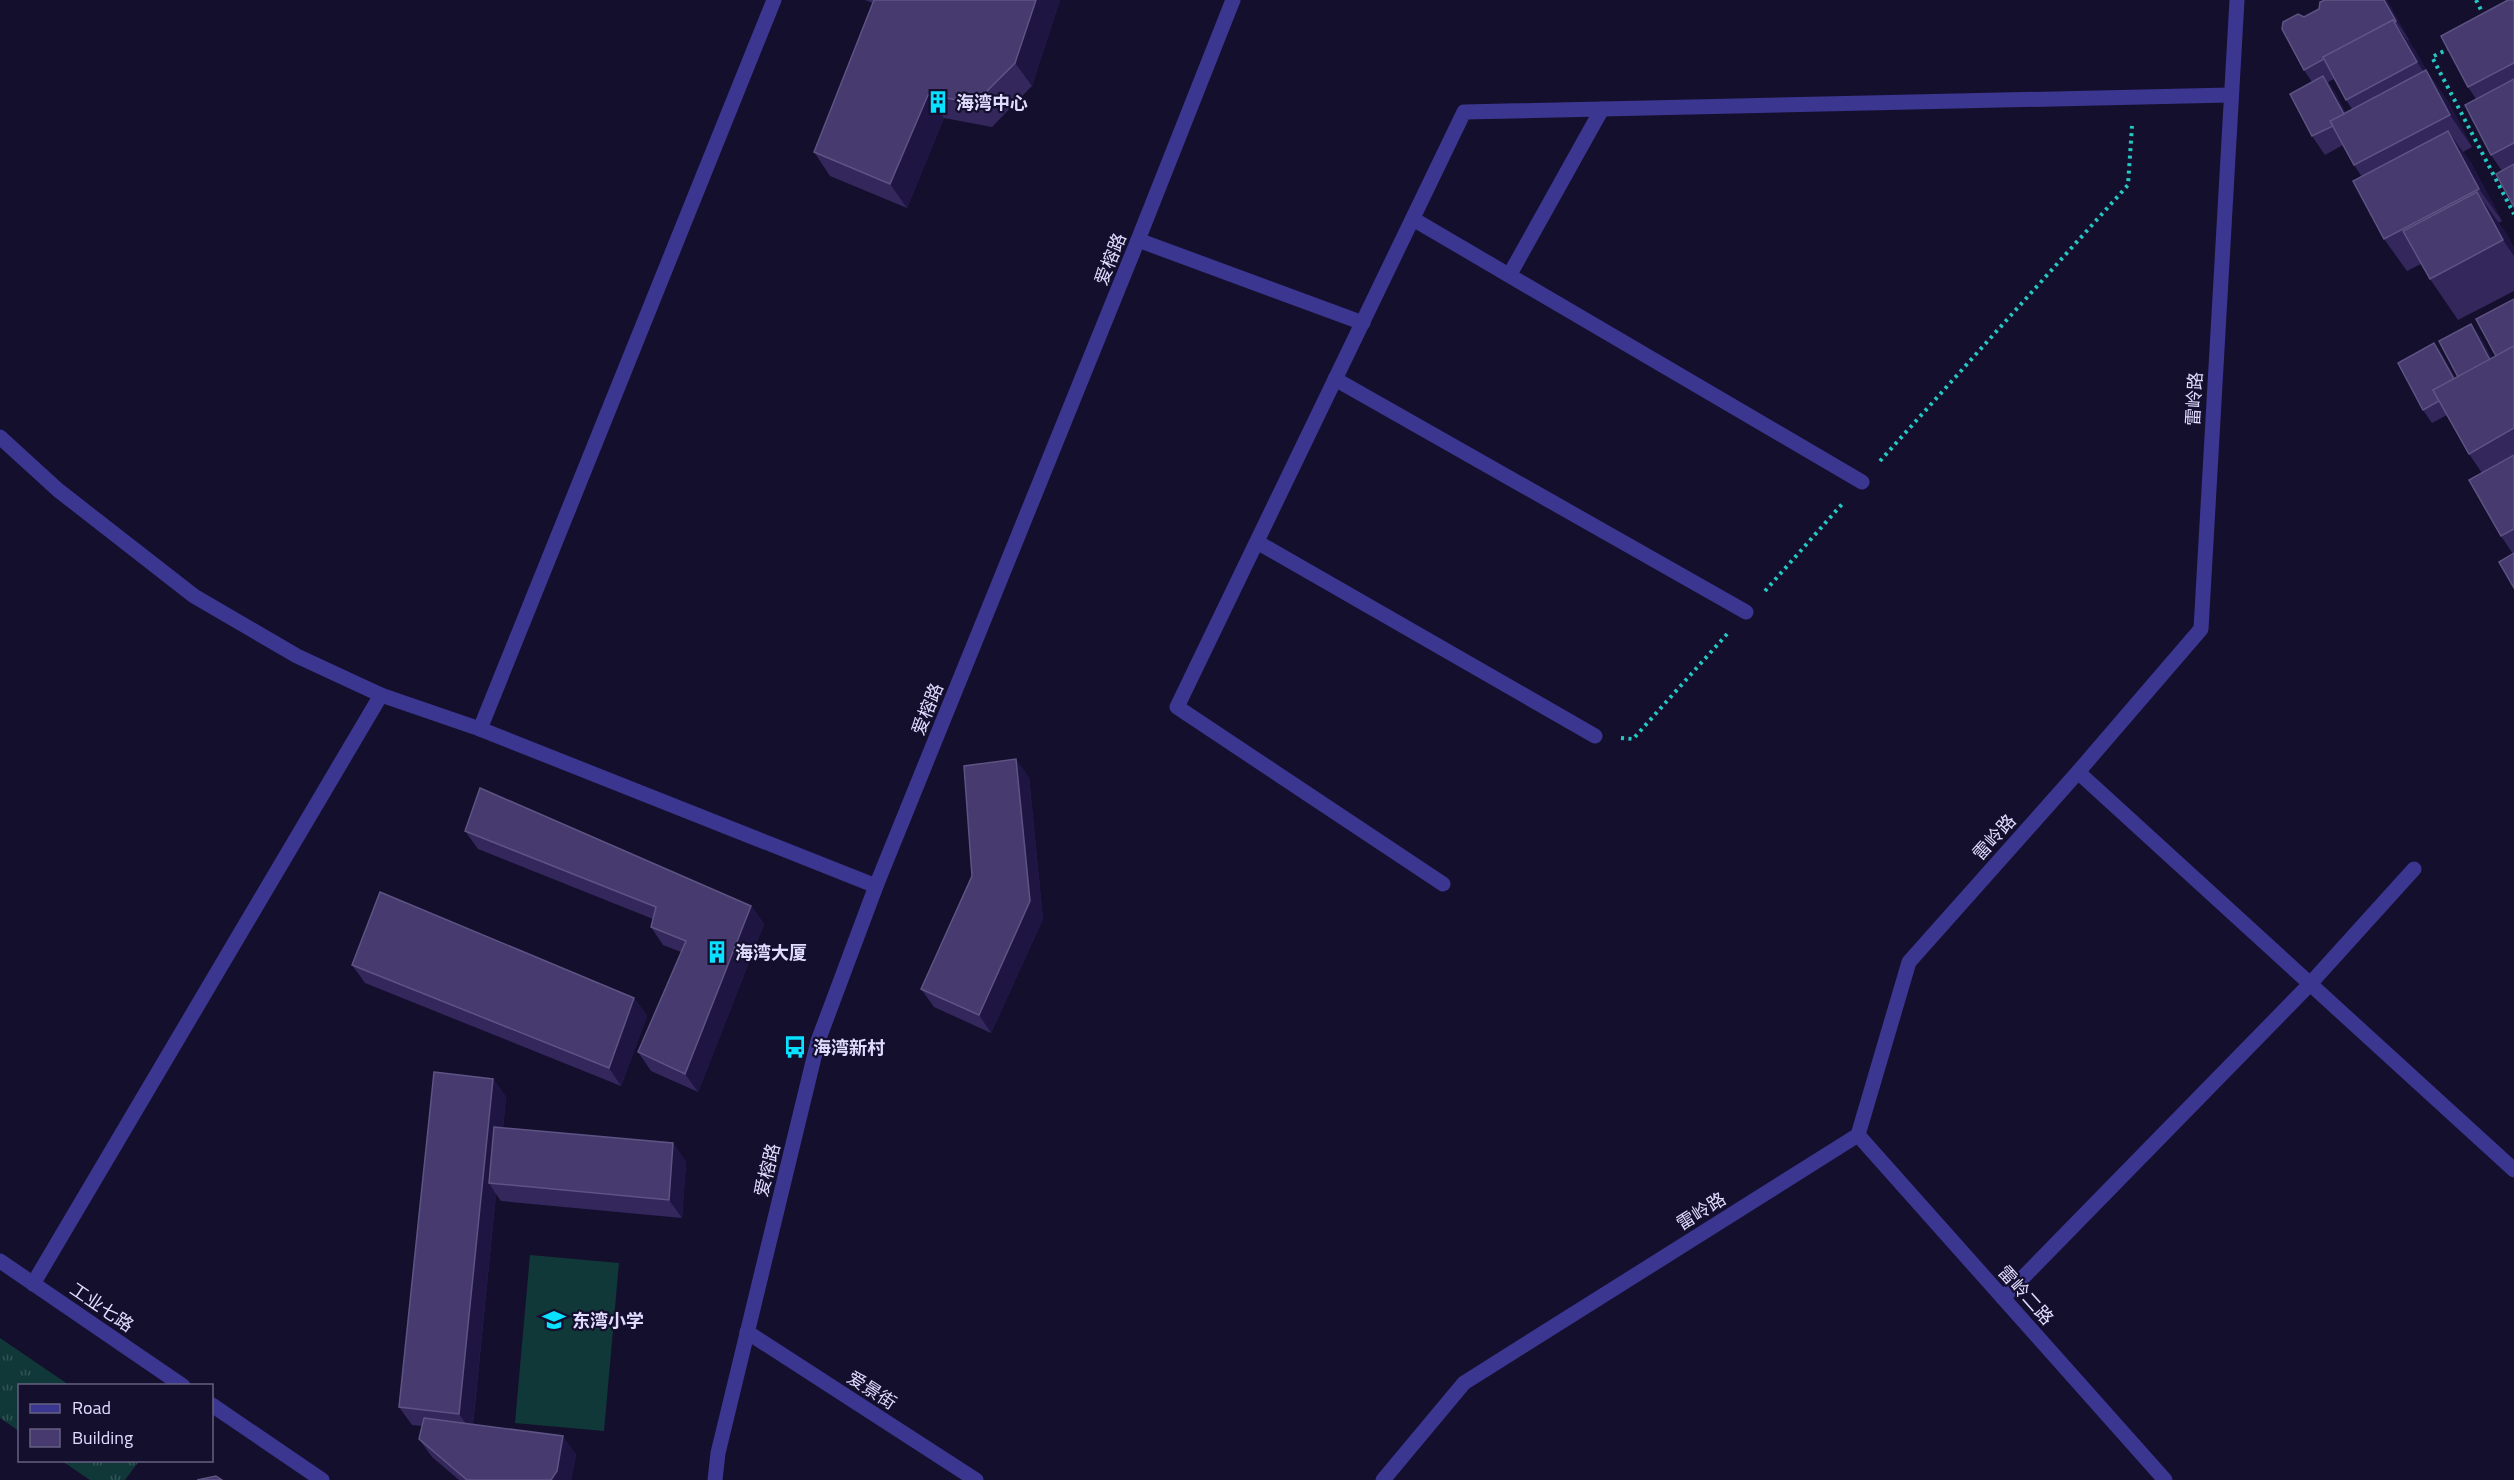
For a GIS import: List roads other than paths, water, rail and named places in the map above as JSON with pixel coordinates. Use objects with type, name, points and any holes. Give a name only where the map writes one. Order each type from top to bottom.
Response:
[{"type":"street","points":[[480,729],[774,0]]},
{"type":"street","name":"爱榕路","points":[[715,1480],[718,1453],[818,1041],[876,886],[1233,0]]},
{"type":"street","name":"雷岭路","points":[[1383,1480],[1464,1383],[1858,1135],[1909,962],[2201,629],[2237,0]]},
{"type":"street","points":[[1443,884],[1177,707],[1464,112],[2230,96]]},
{"type":"street","points":[[1510,274],[1602,109]]},
{"type":"street","points":[[1413,219],[1862,482]]},
{"type":"street","points":[[1138,240],[1363,323]]},
{"type":"street","points":[[1335,379],[1746,612]]},
{"type":"street","points":[[0,437],[58,490],[194,596],[297,656],[381,695],[480,729],[876,886]]},
{"type":"street","points":[[1257,542],[1595,736]]},
{"type":"street","points":[[33,1284],[381,695]]},
{"type":"street","points":[[2078,772],[2514,1170]]},
{"type":"street","points":[[2003,1298],[2310,984],[2414,869]]},
{"type":"street","name":"雷岭二路","points":[[1858,1135],[2165,1480]]},
{"type":"street","name":"工业七路","points":[[0,1261],[180,1384]]},
{"type":"street","name":"爱景街","points":[[747,1332],[976,1480]]},
{"type":"street","points":[[213,1406],[322,1480]]},
{"type":"street","name":"爱榕路","points":[[703,1480],[718,1453]]},
{"type":"place","name":"海湾中心","points":[[938,102]]},
{"type":"place","name":"海湾大厦","points":[[717,952]]},
{"type":"place","name":"海湾新村","points":[[795,1047]]},
{"type":"place","name":"东湾小学","points":[[554,1320]]}]
